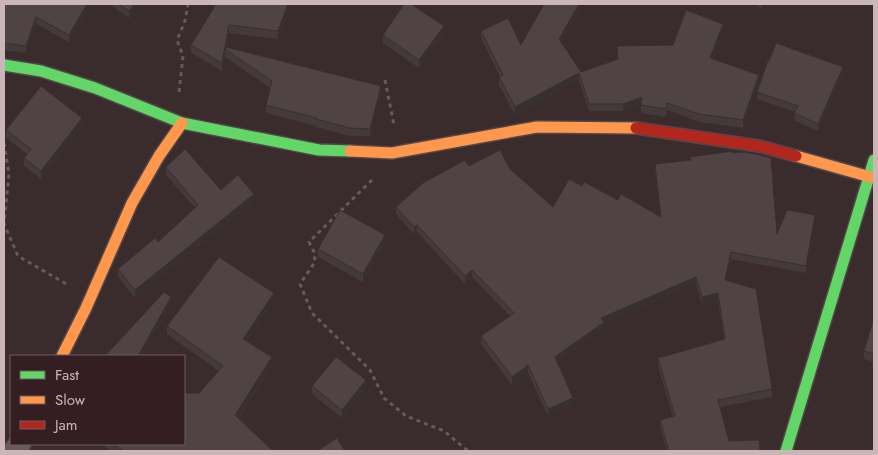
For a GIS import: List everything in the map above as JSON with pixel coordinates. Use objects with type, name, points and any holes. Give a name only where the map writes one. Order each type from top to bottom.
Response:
[{"type":"street","points":[[4,64],[42,71],[95,88],[182,123],[319,150],[392,154],[537,127],[628,127],[760,146],[872,177]]},
{"type":"street","points":[[62,355],[86,308],[132,203],[159,156],[182,123]]},
{"type":"street","points":[[786,451],[872,177],[874,160]]},
{"type":"path","points":[[182,123],[179,95],[183,56],[177,40],[185,21],[188,4]]},
{"type":"path","points":[[385,80],[395,131],[392,154],[370,184],[309,242],[316,262],[300,284],[312,313],[370,370],[384,398],[406,416],[444,431],[468,451]]},
{"type":"path","points":[[4,143],[9,174],[4,224],[18,256],[72,287],[86,308]]},
{"type":"building","points":[[4,4],[87,4],[69,35],[36,17],[26,46],[4,43]]},
{"type":"building","points":[[119,4],[134,4],[129,11]]},
{"type":"building","points":[[216,4],[288,4],[278,31],[229,25],[222,63],[191,45]]},
{"type":"building","points":[[404,4],[411,4],[444,26],[419,60],[383,35]]},
{"type":"building","points":[[544,4],[579,4],[559,39],[581,72],[618,59],[617,46],[673,45],[686,10],[723,24],[710,58],[759,75],[743,120],[699,114],[667,103],[666,109],[641,105],[642,97],[623,104],[589,104],[579,73],[515,107],[499,77],[503,75],[481,31],[508,18],[521,45]]},
{"type":"building","points":[[776,43],[843,67],[818,124],[794,113],[798,106],[757,92]]},
{"type":"building","points":[[226,47],[381,86],[370,129],[350,128],[266,105],[272,81],[225,49]]},
{"type":"building","points":[[41,86],[82,118],[41,171],[24,158],[31,149],[6,130]]},
{"type":"building","points":[[185,149],[221,190],[238,175],[254,194],[135,290],[118,269],[155,238],[158,242],[198,205],[166,167]]},
{"type":"building","points":[[500,150],[510,169],[553,207],[569,179],[582,186],[584,182],[618,200],[621,194],[661,217],[655,164],[691,160],[690,157],[733,151],[732,153],[744,152],[771,158],[777,234],[787,210],[815,215],[806,266],[731,252],[725,280],[756,289],[772,389],[718,400],[729,441],[759,440],[760,451],[669,451],[660,420],[675,416],[658,358],[725,339],[718,293],[702,297],[696,277],[601,318],[604,322],[555,357],[573,398],[548,409],[528,365],[512,377],[481,336],[514,313],[472,270],[465,276],[417,225],[414,227],[396,207],[423,183],[465,160],[469,166]]},
{"type":"building","points":[[340,210],[385,235],[363,274],[318,249]]},
{"type":"building","points":[[219,257],[274,293],[243,339],[272,357],[235,415],[273,451],[124,451],[114,445],[185,445],[185,393],[199,393],[223,366],[167,326]]},
{"type":"building","points":[[164,292],[171,297],[139,355],[106,355]]},
{"type":"building","points":[[874,321],[874,354],[864,351]]},
{"type":"building","points":[[336,357],[366,380],[342,410],[312,386]]},
{"type":"building","points":[[337,438],[345,451],[317,451]]},
{"type":"traffic: fast","points":[[4,65],[41,71],[95,88],[182,123],[319,150],[350,151]]},
{"type":"traffic: fast","points":[[786,451],[874,160]]},
{"type":"traffic: slow","points":[[62,355],[86,308],[132,203],[159,156],[182,123]]},
{"type":"traffic: slow","points":[[350,151],[392,153],[537,127],[636,128]]},
{"type":"traffic: slow","points":[[796,156],[874,178]]},
{"type":"traffic: jam","points":[[636,128],[759,146],[796,156]]}]
